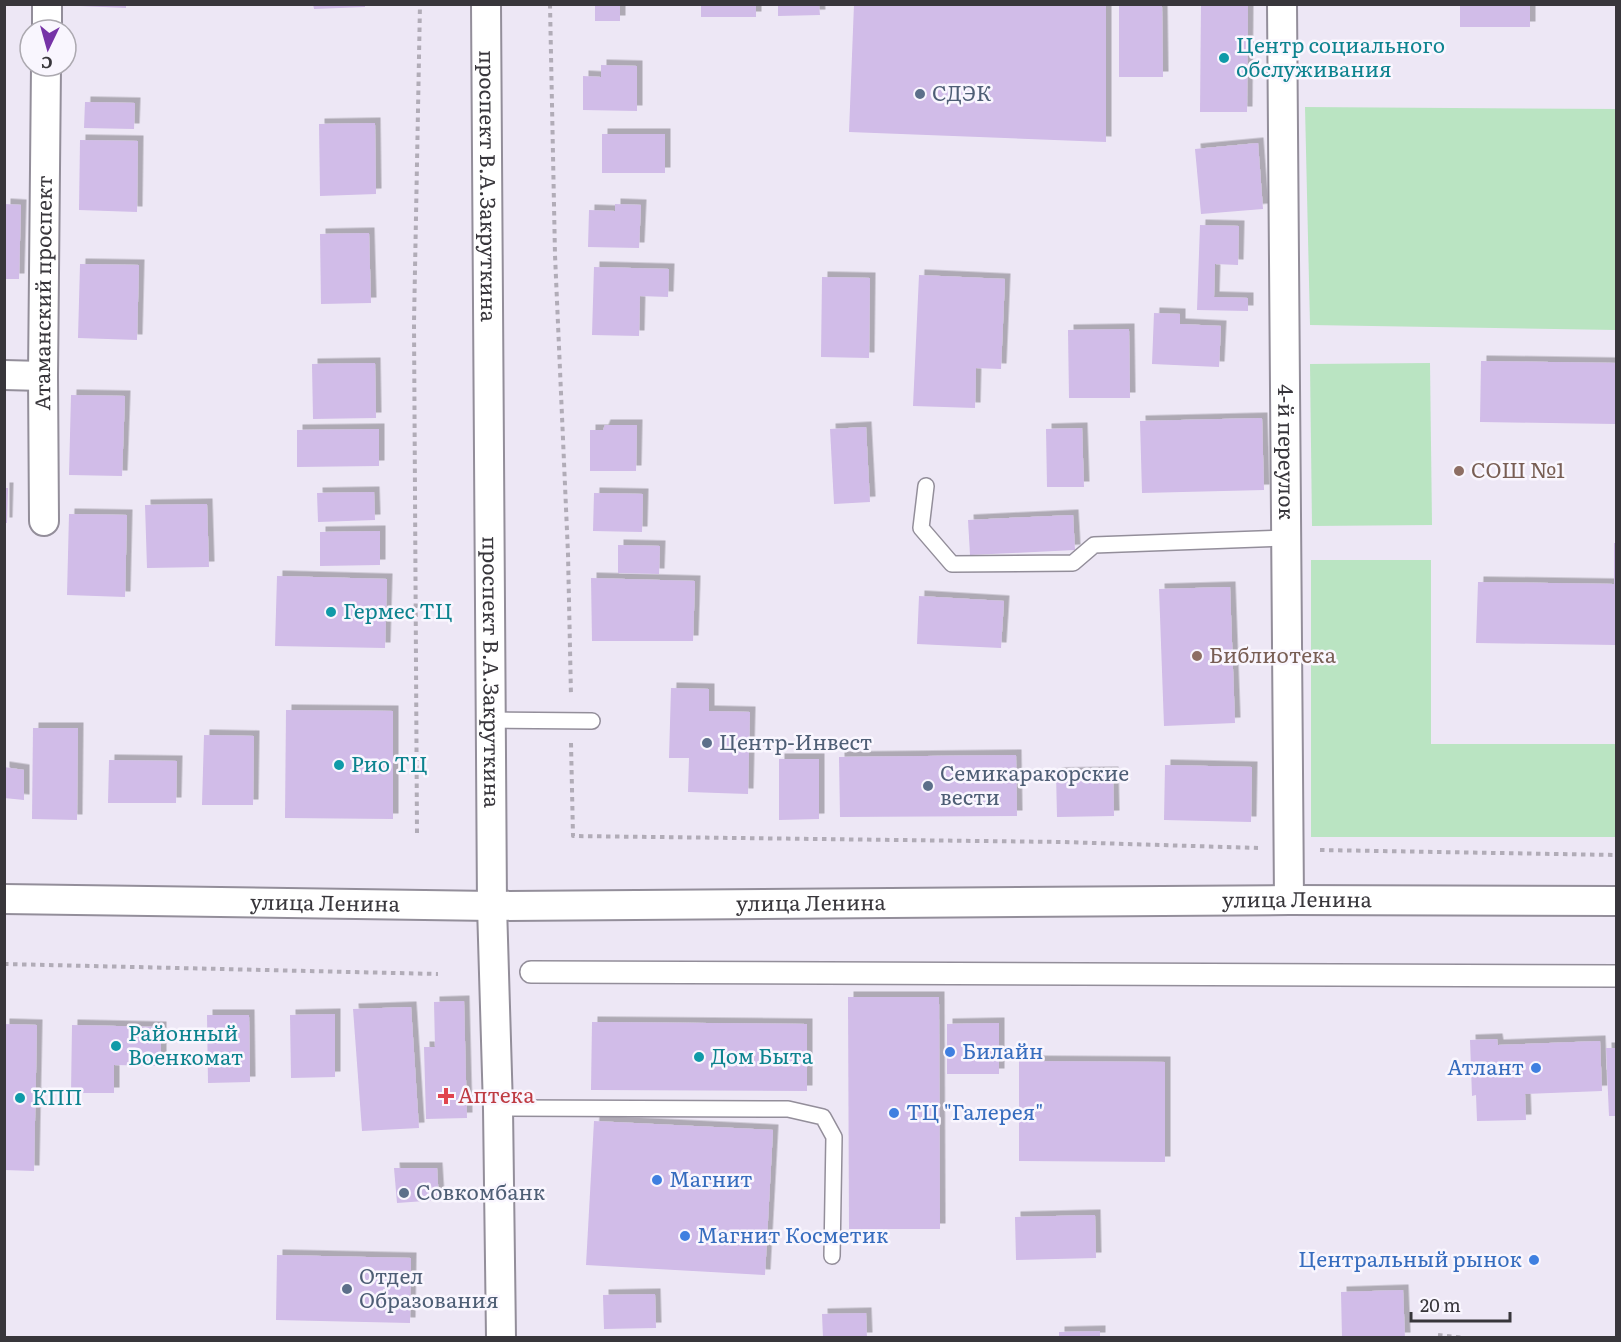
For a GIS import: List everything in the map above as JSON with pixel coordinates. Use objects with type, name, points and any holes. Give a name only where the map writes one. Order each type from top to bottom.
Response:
[{"type":"street","name":"проспект В.А.Закруткина","points":[[486,4],[492,906],[501,1338]]},
{"type":"street","name":"4-й переулок","points":[[1282,4],[1289,900]]},
{"type":"street","name":"Атаманский проспект","points":[[44,520],[46,78]]},
{"type":"street","points":[[4,375],[43,376]]},
{"type":"street","name":"улица Ленина","points":[[4,899],[492,906],[1289,900],[1617,901]]},
{"type":"street","points":[[531,972],[1617,976]]},
{"type":"lane","points":[[926,486],[921,528],[952,564],[1073,563],[1094,545],[1286,538]]},
{"type":"lane","points":[[491,720],[592,721]]},
{"type":"lane","points":[[498,1108],[788,1109],[823,1117],[834,1137],[832,1256]]},
{"type":"path","points":[[417,833],[414,323],[420,4]]},
{"type":"path","points":[[549,4],[555,255],[568,554],[573,836],[1062,842],[1617,855]]},
{"type":"path","points":[[4,964],[438,974]]},
{"type":"path","points":[[1438,1335],[1466,1338]]},
{"type":"green space","points":[[1305,107],[1616,109],[1616,330],[1310,325]]},
{"type":"green space","points":[[1430,363],[1432,525],[1312,526],[1310,364]]},
{"type":"green space","points":[[1311,560],[1431,560],[1431,744],[1616,744],[1616,837],[1311,837]]},
{"type":"building","points":[[80,4],[126,4],[126,8],[80,6]]},
{"type":"building","points":[[313,4],[365,4],[365,7],[314,9]]},
{"type":"building","points":[[595,4],[620,4],[620,21],[595,21]]},
{"type":"building","points":[[701,4],[756,4],[756,17],[701,17]]},
{"type":"building","points":[[854,4],[1106,4],[1106,142],[849,132]]},
{"type":"building","name":"Центр социального обслуживания","points":[[1201,4],[1248,4],[1247,112],[1200,112]]},
{"type":"building","points":[[1460,4],[1530,4],[1530,27],[1460,27]]},
{"type":"building","points":[[778,5],[819,5],[820,15],[778,16]]},
{"type":"building","points":[[1119,5],[1162,5],[1163,77],[1119,77]]},
{"type":"building","points":[[601,65],[637,66],[637,111],[583,110],[583,76],[601,77]]},
{"type":"building","points":[[85,102],[135,103],[134,129],[84,128]]},
{"type":"building","points":[[375,123],[376,194],[320,196],[319,124]]},
{"type":"building","points":[[602,134],[665,134],[665,173],[602,173]]},
{"type":"building","points":[[80,140],[138,141],[137,212],[79,210]]},
{"type":"building","points":[[1258,143],[1263,209],[1201,214],[1195,149]]},
{"type":"building","points":[[5,204],[21,205],[19,279],[5,279]]},
{"type":"building","points":[[615,204],[641,205],[639,248],[588,247],[589,210],[615,211]]},
{"type":"building","points":[[1200,225],[1239,226],[1238,265],[1215,264],[1214,297],[1248,298],[1248,311],[1197,310]]},
{"type":"building","points":[[369,233],[371,303],[321,304],[320,234]]},
{"type":"building","points":[[80,264],[139,265],[137,340],[78,338]]},
{"type":"building","points":[[594,267],[669,269],[668,297],[640,296],[639,336],[592,335]]},
{"type":"building","points":[[919,275],[1005,279],[1001,369],[976,368],[975,408],[913,406]]},
{"type":"building","points":[[822,277],[870,278],[869,358],[821,357]]},
{"type":"building","points":[[1154,313],[1180,314],[1180,324],[1221,326],[1219,367],[1152,364]]},
{"type":"building","points":[[1129,329],[1130,398],[1069,398],[1068,330]]},
{"type":"building","points":[[1481,361],[1616,363],[1616,424],[1480,422]]},
{"type":"building","points":[[375,363],[376,418],[313,419],[312,364]]},
{"type":"building","points":[[71,395],[125,396],[122,476],[69,475]]},
{"type":"building","points":[[1262,418],[1264,490],[1142,493],[1140,421]]},
{"type":"building","points":[[605,425],[637,425],[636,471],[590,471],[590,430],[603,430]]},
{"type":"building","points":[[866,427],[870,502],[834,504],[830,429]]},
{"type":"building","points":[[1082,428],[1084,487],[1047,487],[1046,429]]},
{"type":"building","points":[[379,429],[379,466],[297,467],[297,430]]},
{"type":"building","points":[[4,488],[8,488],[7,523],[4,523]]},
{"type":"building","points":[[374,492],[375,520],[318,522],[317,493]]},
{"type":"building","points":[[594,493],[643,494],[642,532],[593,531]]},
{"type":"building","points":[[207,504],[209,567],[147,568],[145,505]]},
{"type":"building","points":[[69,514],[127,515],[125,597],[67,595]]},
{"type":"building","points":[[1073,515],[1075,550],[970,555],[968,520]]},
{"type":"building","points":[[380,531],[380,565],[320,566],[320,532]]},
{"type":"building","points":[[1614,543],[1616,543],[1616,645],[1476,643],[1478,582],[1614,584]]},
{"type":"building","points":[[618,545],[660,546],[659,574],[618,573]]},
{"type":"building","name":"Гермес ТЦ","points":[[277,576],[387,579],[385,648],[275,646]]},
{"type":"building","points":[[591,578],[695,581],[693,641],[592,641]]},
{"type":"building","name":"Библиотека","points":[[1230,587],[1235,723],[1164,726],[1159,589]]},
{"type":"building","points":[[919,596],[1004,601],[1001,648],[917,644]]},
{"type":"building","points":[[671,688],[709,689],[709,711],[750,712],[748,794],[688,792],[689,758],[669,758]]},
{"type":"building","name":"Рио ТЦ","points":[[286,710],[393,711],[393,819],[285,818]]},
{"type":"building","points":[[33,728],[78,728],[77,820],[32,819]]},
{"type":"building","points":[[204,735],[254,736],[253,805],[202,805]]},
{"type":"building","name":"Семикаракорские вести","points":[[1016,755],[1017,816],[840,817],[839,757]]},
{"type":"building","points":[[779,759],[819,759],[819,819],[779,820]]},
{"type":"building","points":[[109,760],[177,761],[176,803],[108,803]]},
{"type":"building","points":[[1165,765],[1252,767],[1251,822],[1164,820]]},
{"type":"building","points":[[4,767],[24,770],[24,800],[4,798]]},
{"type":"building","points":[[1113,772],[1114,816],[1057,817],[1056,773]]},
{"type":"building","name":"ТЦ \"Галерея\"","points":[[848,997],[939,997],[940,1229],[849,1229]]},
{"type":"building","points":[[464,1001],[467,1118],[426,1119],[424,1047],[435,1047],[434,1002]]},
{"type":"building","points":[[411,1007],[419,1128],[362,1131],[353,1009]]},
{"type":"building","points":[[335,1014],[335,1077],[291,1078],[290,1015]]},
{"type":"building","points":[[207,1015],[249,1015],[250,1082],[208,1083]]},
{"type":"building","name":"Дом Быта","points":[[592,1022],[807,1024],[807,1091],[591,1090]]},
{"type":"building","points":[[999,1023],[999,1074],[947,1074],[947,1024]]},
{"type":"building","name":"КПП","points":[[4,1024],[37,1025],[34,1171],[4,1170]]},
{"type":"building","name":"Районный Военкомат","points":[[72,1025],[161,1027],[161,1066],[114,1065],[114,1093],[71,1093]]},
{"type":"building","name":"Атлант","points":[[1497,1039],[1498,1045],[1600,1041],[1602,1091],[1525,1094],[1526,1120],[1477,1121],[1476,1095],[1472,1096],[1470,1040]]},
{"type":"building","points":[[1606,1048],[1616,1048],[1616,1116],[1609,1116]]},
{"type":"building","points":[[1019,1061],[1165,1062],[1165,1162],[1019,1161]]},
{"type":"building","name":"Магнит Косметик","points":[[594,1121],[773,1130],[765,1275],[586,1265]]},
{"type":"building","points":[[394,1168],[437,1168],[439,1200],[397,1203]]},
{"type":"building","points":[[1095,1215],[1096,1258],[1016,1260],[1015,1217]]},
{"type":"building","name":"Отдел Образования","points":[[277,1255],[411,1258],[410,1323],[276,1320]]},
{"type":"building","points":[[1403,1290],[1405,1338],[1342,1338],[1341,1292]]},
{"type":"building","points":[[655,1294],[656,1328],[604,1329],[603,1295]]},
{"type":"building","points":[[866,1313],[867,1338],[823,1338],[822,1314]]},
{"type":"building","points":[[1100,1331],[1100,1338],[1059,1338],[1059,1332]]},
{"type":"place","name":"Центр социального обслуживания","points":[[1224,58]]},
{"type":"place","name":"СДЭК","points":[[920,94]]},
{"type":"place","name":"СОШ №1","points":[[1459,471]]},
{"type":"place","name":"Гермес ТЦ","points":[[331,612]]},
{"type":"place","name":"Библиотека","points":[[1197,656]]},
{"type":"place","name":"Центр-Инвест","points":[[707,743]]},
{"type":"place","name":"Рио ТЦ","points":[[339,765]]},
{"type":"place","name":"Семикаракорские вести","points":[[928,786]]},
{"type":"place","name":"Районный Военкомат","points":[[116,1046]]},
{"type":"place","name":"Билайн","points":[[950,1052]]},
{"type":"place","name":"Дом Быта","points":[[699,1057]]},
{"type":"place","name":"Атлант","points":[[1536,1068]]},
{"type":"place","name":"Аптека","points":[[446,1096]]},
{"type":"place","name":"КПП","points":[[20,1098]]},
{"type":"place","name":"ТЦ \"Галерея\"","points":[[894,1113]]},
{"type":"place","name":"Магнит","points":[[657,1180]]},
{"type":"place","name":"Совкомбанк","points":[[404,1193]]},
{"type":"place","name":"Магнит Косметик","points":[[685,1236]]},
{"type":"place","name":"Центральный рынок","points":[[1534,1260]]},
{"type":"place","name":"Отдел Образования","points":[[347,1289]]}]
